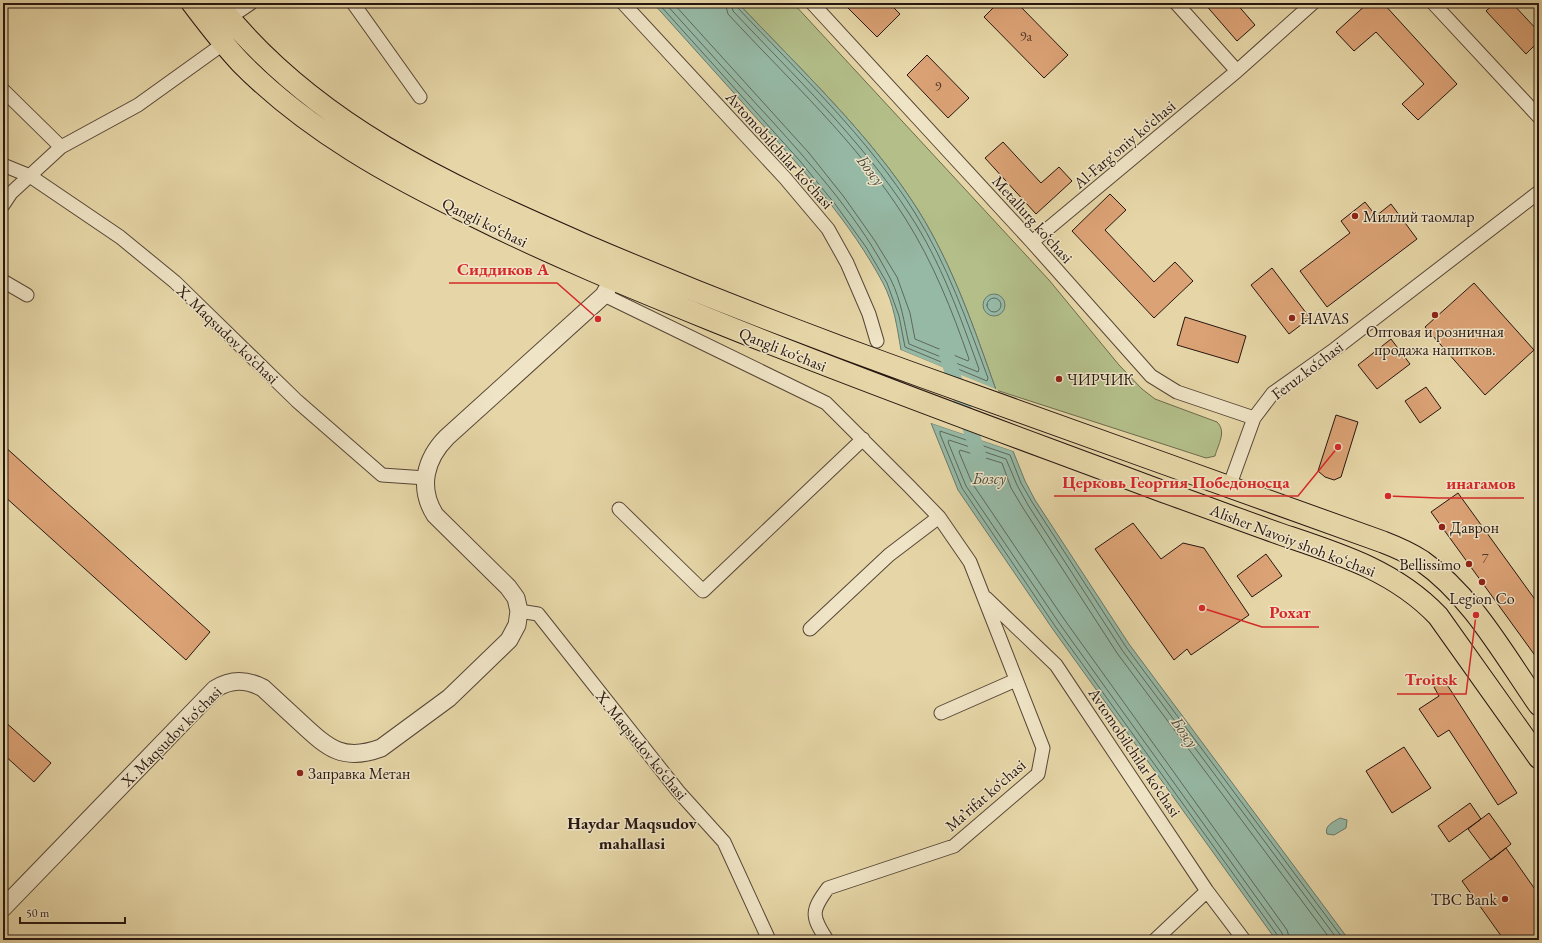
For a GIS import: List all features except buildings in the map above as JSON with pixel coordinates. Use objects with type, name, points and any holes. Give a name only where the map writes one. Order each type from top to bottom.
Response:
[{"type":"main road","name":"Qangli ko‘chasi","points":[[192,3],[223,44],[244,66],[287,102],[325,132],[380,168],[430,195],[508,233],[608,288],[815,362],[1020,438]]},
{"type":"main road","name":"Qangli ko‘chasi","points":[[223,11],[250,43],[292,81],[338,116],[387,149],[419,168],[517,215],[621,260],[790,329],[1009,408]]},
{"type":"main road","points":[[608,288],[621,260]]},
{"type":"main road","name":"Alisher Navoiy shoh koʻchasi","points":[[1009,408],[1383,542],[1421,560],[1446,581],[1469,606],[1539,705]]},
{"type":"main road","name":"Alisher Navoiy shoh koʻchasi","points":[[1020,438],[1220,513],[1354,560],[1388,576],[1412,592],[1430,608],[1450,632],[1539,758]]},
{"type":"main road","name":"Feruz ko‘chasi","points":[[1220,513],[1229,487]]},
{"type":"street","points":[[223,11],[251,3]]},
{"type":"street","points":[[353,3],[420,97]]},
{"type":"street","name":"Avtomobilchilar ko‘chasi","points":[[623,3],[785,178],[828,229],[847,263],[870,314],[877,341]]},
{"type":"street","name":"Metallurg ko‘chasi","points":[[812,3],[1032,242],[1144,369],[1158,382],[1176,392],[1254,418]]},
{"type":"street","points":[[1176,3],[1237,71]]},
{"type":"street","name":"Al-Farg‘oniy ko‘chasi","points":[[1032,242],[1237,71],[1312,3]]},
{"type":"street","points":[[1433,3],[1539,117]]},
{"type":"street","points":[[3,205],[11,193],[61,148],[138,105],[223,44]]},
{"type":"street","points":[[3,90],[61,148]]},
{"type":"street","name":"X. Maqsudov ko‘chasi","points":[[3,165],[30,176],[120,237],[175,282],[297,401],[382,476],[426,478]]},
{"type":"street","name":"Feruz ko‘chasi","points":[[1229,487],[1254,418],[1273,393],[1335,349],[1539,192]]},
{"type":"street","points":[[3,281],[27,295]]},
{"type":"street","points":[[519,611],[516,598],[508,587],[435,515],[429,505],[426,494],[426,478],[430,462],[440,444],[608,288]]},
{"type":"street","name":"Qangli ko‘chasi","points":[[608,288],[826,403],[939,517]]},
{"type":"street","points":[[619,509],[703,591],[863,439]]},
{"type":"street","points":[[810,629],[889,554],[939,517]]},
{"type":"street","name":"Maʼrifat ko‘chasi","points":[[828,940],[816,924],[816,905],[828,888],[954,846],[1038,774],[1042,748],[1016,680],[970,562],[939,517]]},
{"type":"street","name":"Avtomobilchilar ko‘chasi","points":[[983,595],[1056,665],[1207,890],[1244,940]]},
{"type":"street","name":"X. Maqsudov ko‘chasi","points":[[3,908],[215,689],[238,681],[257,685],[263,688],[324,745],[346,752],[368,752],[381,748],[449,698],[509,640],[517,625],[519,611],[538,614],[678,791],[724,842],[769,940]]},
{"type":"street","points":[[941,713],[1016,680]]},
{"type":"street","points":[[1155,940],[1207,890]]},
{"type":"green space","points":[[738,3],[793,3],[1049,280],[1119,365],[1142,389],[1155,399],[1217,422],[1220,426],[1222,434],[1215,456],[1206,458],[996,390],[962,298],[942,253],[918,210],[899,182],[856,129],[810,77]]},
{"type":"water","points":[[653,3],[738,3],[810,77],[878,155],[918,210],[942,253],[962,298],[996,390],[901,350],[895,316],[887,291],[857,240],[842,219],[794,160]]},
{"type":"water","points":[[994,294],[1002,297],[1005,305],[1002,313],[994,316],[986,313],[983,305],[986,297]]},
{"type":"water","name":"Бозсу","points":[[931,423],[1013,451],[1025,481],[1035,500],[1129,644],[1349,940],[1276,940],[1052,628],[958,490]]},
{"type":"water","points":[[1340,818],[1347,820],[1346,828],[1334,835],[1327,834],[1326,831],[1328,826]]},
{"type":"pier","points":[[901,350],[998,391],[995,392],[902,353]]},
{"type":"pier","points":[[931,421],[1014,449],[1016,452],[931,423]]},
{"type":"waterway","name":"Бозсу","points":[[946,353],[979,456]]},
{"type":"place","name":"Миллий таомлар","points":[[1355,216]]},
{"type":"place","name":"Оптовая и розничная продажа напитков.","points":[[1435,315]]},
{"type":"place","name":"HAVAS","points":[[1292,318]]},
{"type":"place","name":"Сиддиков А","points":[[598,319]]},
{"type":"place","name":"ЧИРЧИК","points":[[1059,379]]},
{"type":"place","name":"Церковь Георгия Победоносца","points":[[1338,447]]},
{"type":"place","name":"инагамов","points":[[1388,496]]},
{"type":"place","name":"Даврон","points":[[1442,527]]},
{"type":"place","name":"Bellissimo","points":[[1469,564]]},
{"type":"place","name":"Legion Co","points":[[1482,582]]},
{"type":"place","name":"Рохат","points":[[1202,608]]},
{"type":"place","name":"Troitsk","points":[[1476,615]]},
{"type":"place","name":"Заправка Метан","points":[[300,773]]},
{"type":"place","name":"TBC Bank","points":[[1505,899]]},
{"type":"district","name":"Haydar Maqsudov mahallasi","points":[[632,833]]}]
